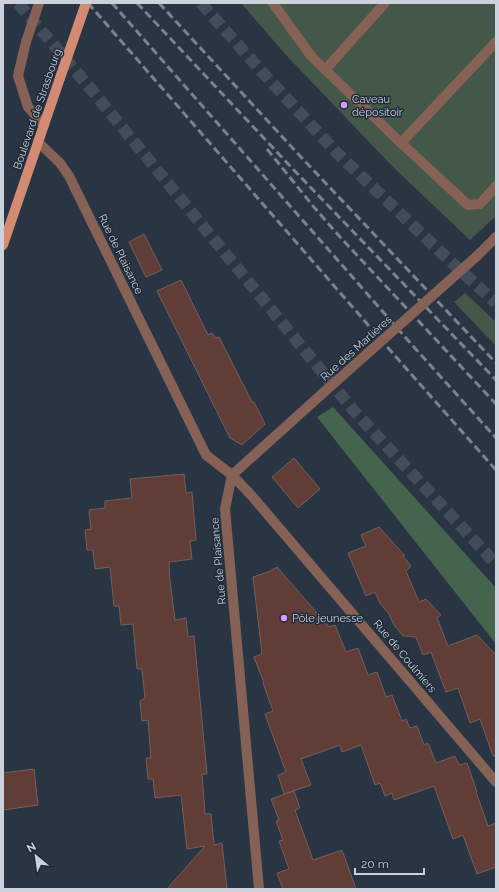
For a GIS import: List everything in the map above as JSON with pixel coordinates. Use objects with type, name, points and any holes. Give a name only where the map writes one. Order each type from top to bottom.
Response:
[{"type":"main road","name":"Boulevard de Strasbourg","points":[[4,239],[86,3]]},
{"type":"street","points":[[39,3],[26,42],[18,76],[28,107],[44,126]]},
{"type":"street","points":[[273,3],[311,56],[468,205],[480,204],[496,186]]},
{"type":"street","points":[[325,70],[385,3]]},
{"type":"street","points":[[401,143],[496,42]]},
{"type":"street","name":"Rue de Plaisance","points":[[38,142],[60,163],[70,176],[206,455],[232,475],[226,509],[259,889]]},
{"type":"street","name":"Rue des Marlières","points":[[232,475],[477,256],[496,237]]},
{"type":"street","name":"Rue de Coulmiers","points":[[232,475],[251,495],[496,782]]},
{"type":"green space","points":[[241,3],[496,3],[496,216],[470,240],[393,167],[286,55]]},
{"type":"green space","points":[[465,293],[496,322],[496,346],[454,302]]},
{"type":"green space","points":[[333,407],[496,588],[496,644],[317,417]]},
{"type":"building","points":[[144,234],[162,270],[146,277],[129,242]]},
{"type":"building","points":[[181,280],[208,335],[212,333],[215,338],[219,337],[252,402],[254,402],[265,424],[242,445],[230,438],[157,291]]},
{"type":"building","points":[[294,458],[320,489],[298,508],[272,477]]},
{"type":"building","points":[[184,474],[186,493],[192,492],[196,540],[190,541],[192,559],[169,562],[170,580],[175,620],[186,618],[188,637],[194,636],[207,774],[202,774],[205,814],[211,814],[214,845],[222,843],[227,889],[167,889],[205,846],[187,849],[181,795],[155,798],[153,779],[148,779],[146,758],[151,758],[148,720],[142,721],[140,701],[145,698],[142,669],[137,669],[133,624],[121,625],[119,606],[114,606],[110,567],[95,569],[93,550],[87,550],[85,530],[91,529],[89,510],[105,508],[105,501],[132,498],[130,479]]},
{"type":"building","points":[[379,527],[405,556],[403,556],[411,566],[406,571],[419,602],[426,599],[441,615],[437,618],[448,646],[477,635],[496,655],[496,756],[493,756],[480,719],[470,723],[458,688],[446,692],[431,652],[423,655],[416,637],[403,636],[380,603],[375,592],[366,596],[348,553],[366,546],[361,535]]},
{"type":"building","points":[[277,567],[329,627],[335,625],[346,652],[358,648],[368,675],[377,672],[386,697],[392,695],[402,721],[406,719],[410,728],[417,726],[424,745],[428,743],[436,763],[455,756],[459,765],[467,763],[488,826],[496,823],[496,867],[477,874],[463,835],[453,839],[434,786],[394,800],[392,793],[385,796],[380,783],[375,785],[361,745],[342,752],[340,745],[301,759],[311,785],[284,794],[278,775],[286,772],[265,714],[273,711],[254,657],[262,654],[253,577]]},
{"type":"building","points":[[34,769],[38,805],[3,810],[3,773]]},
{"type":"building","points":[[294,791],[300,808],[295,810],[313,860],[342,850],[356,889],[283,889],[277,873],[289,869],[279,841],[283,840],[276,821],[279,820],[271,799]]},
{"type":"tunnel","points":[[18,3],[85,82],[355,412],[496,564]]},
{"type":"tunnel","points":[[201,3],[337,153],[496,303]]},
{"type":"railway","points":[[88,3],[496,470]]},
{"type":"railway","points":[[112,3],[413,346],[496,438]]},
{"type":"railway","points":[[137,3],[291,167],[496,380]]},
{"type":"railway","points":[[159,3],[300,156],[496,363]]},
{"type":"railway","points":[[267,149],[340,237],[496,404]]},
{"type":"place","name":"Caveau dépositoir","points":[[344,105]]},
{"type":"place","name":"Pôle jeunesse","points":[[284,618]]}]
